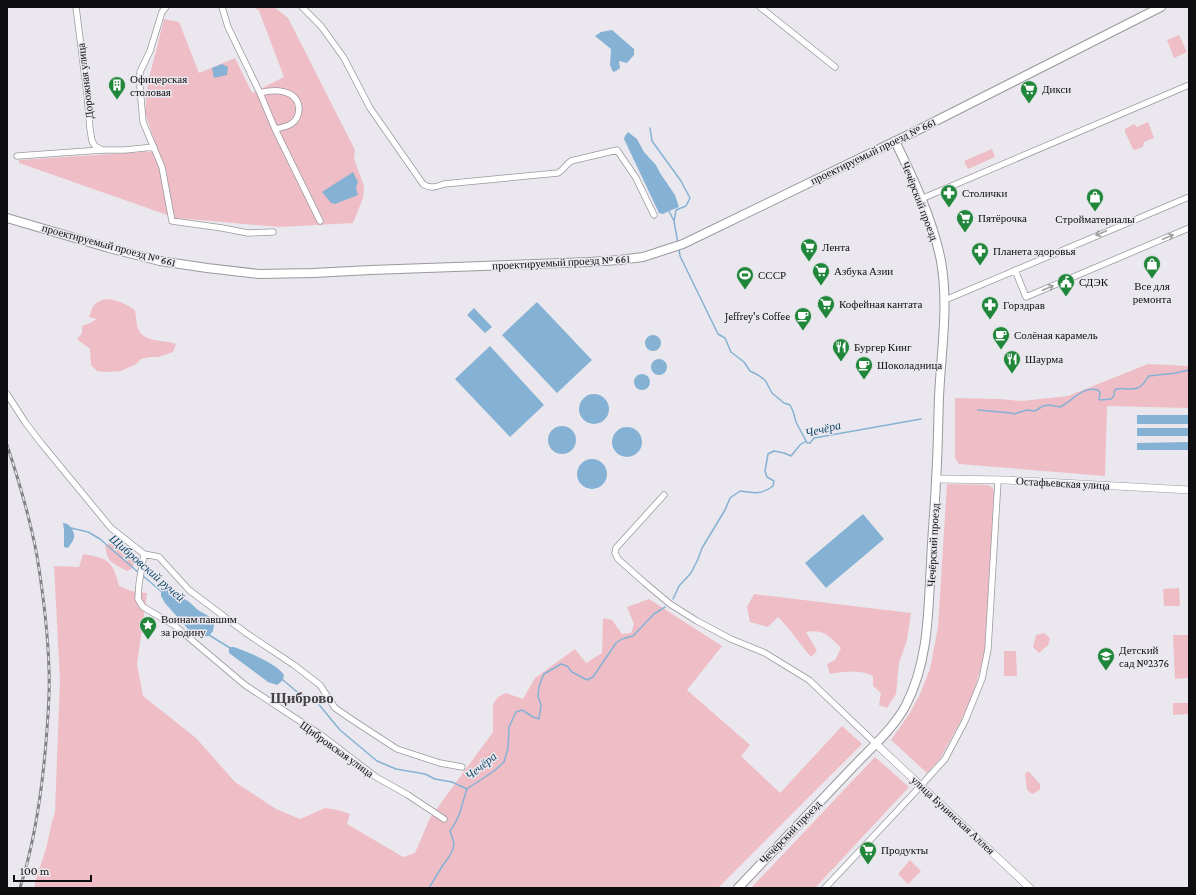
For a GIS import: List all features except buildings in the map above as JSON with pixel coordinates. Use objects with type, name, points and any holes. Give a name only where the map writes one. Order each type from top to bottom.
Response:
[{"type":"main road","name":"проектируемый проезд № 661","points":[[7,218],[160,261],[259,274],[589,262],[618,260],[642,256],[683,244],[895,141],[1161,7]]},
{"type":"main road","name":"Чечёрский проезд","points":[[738,888],[893,724],[904,709],[916,682],[920,665],[928,625],[937,479],[939,394],[945,300],[944,281],[936,242],[928,215],[895,141]]},
{"type":"street","name":"Дорожная улица","points":[[76,7],[92,141],[95,146],[102,150]]},
{"type":"street","points":[[166,7],[162,12],[150,51],[140,72],[140,87],[143,122],[162,166],[172,221],[248,233],[272,232]]},
{"type":"street","points":[[222,7],[228,27],[260,93],[275,129],[320,221]]},
{"type":"street","points":[[302,7],[321,26],[344,58],[370,108],[423,184],[428,187],[558,172],[564,169],[567,163],[571,161],[617,150],[636,178],[654,215]]},
{"type":"street","points":[[760,7],[835,67]]},
{"type":"street","points":[[921,199],[1189,85]]},
{"type":"street","points":[[260,93],[269,90],[280,90],[291,94],[296,99],[299,112],[298,117],[291,124],[275,129]]},
{"type":"street","points":[[17,156],[154,147]]},
{"type":"street","points":[[945,300],[1189,196]]},
{"type":"street","points":[[1015,270],[1026,297],[1189,228]]},
{"type":"street","points":[[7,394],[25,422],[111,528],[144,554],[159,557],[189,590],[246,634],[299,669],[320,685],[335,708],[354,721],[397,749],[440,763],[462,767]]},
{"type":"street","name":"Остафьевская улица","points":[[937,479],[998,480],[1189,490]]},
{"type":"street","points":[[825,888],[945,759],[965,722],[982,679],[989,644],[998,480]]},
{"type":"street","points":[[664,495],[616,548],[615,553],[618,559],[670,604],[697,621],[731,639],[765,653],[809,680],[875,743]]},
{"type":"street","name":"Щибровская улица","points":[[144,554],[138,599],[143,607],[174,625],[245,685],[321,735],[376,777],[408,795],[444,819]]},
{"type":"street","name":"улица Бунинская Аллея","points":[[875,743],[1030,888]]},
{"type":"shaded area","points":[[254,7],[274,7],[288,18],[355,150],[354,159],[364,186],[363,198],[353,223],[280,227],[176,218],[19,163],[19,160],[158,151],[145,113],[148,82],[164,19],[179,22],[199,73],[235,58],[252,93],[284,77],[259,11]]},
{"type":"shaded area","points":[[1179,35],[1187,52],[1174,58],[1167,40]]},
{"type":"shaded area","points":[[1148,122],[1154,138],[1144,142],[1143,147],[1135,150],[1133,149],[1125,129],[1134,124],[1137,127]]},
{"type":"shaded area","points":[[992,149],[995,157],[968,169],[964,161]]},
{"type":"shaded area","points":[[106,299],[121,302],[135,310],[139,331],[143,335],[153,340],[176,344],[173,352],[158,357],[141,359],[136,364],[121,371],[97,371],[91,365],[90,349],[77,339],[82,333],[82,326],[97,319],[89,317],[94,305]]},
{"type":"shaded area","points":[[1148,364],[1189,366],[1189,408],[1107,406],[1105,476],[959,464],[955,458],[955,398],[1022,401],[1068,396]]},
{"type":"shaded area","points":[[947,484],[989,485],[993,488],[994,492],[985,647],[976,684],[967,708],[940,759],[927,773],[891,740],[910,713],[920,694],[930,669],[938,627]]},
{"type":"shaded area","points":[[113,543],[122,547],[135,558],[133,568],[127,571],[111,562],[107,556],[105,545]]},
{"type":"shaded area","points":[[83,554],[98,557],[108,562],[117,577],[119,586],[131,591],[147,593],[137,664],[143,696],[196,738],[235,782],[276,809],[300,819],[325,808],[350,814],[347,824],[403,857],[415,853],[430,818],[493,732],[493,704],[498,697],[506,693],[523,699],[535,678],[575,649],[586,663],[602,653],[603,618],[612,620],[622,634],[631,633],[634,624],[627,607],[649,599],[722,646],[687,690],[750,745],[741,756],[780,793],[842,726],[862,744],[718,888],[34,888],[55,812],[60,680],[54,566],[79,567]]},
{"type":"shaded area","points":[[1179,588],[1180,606],[1164,606],[1163,589]]},
{"type":"shaded area","points":[[754,594],[911,613],[907,640],[899,663],[896,694],[887,708],[879,705],[881,693],[873,686],[873,676],[862,672],[830,674],[827,664],[835,660],[841,648],[826,634],[812,631],[806,632],[817,651],[811,657],[778,617],[768,627],[750,622],[747,607]]},
{"type":"shaded area","points":[[1044,633],[1050,638],[1048,645],[1039,653],[1033,647],[1036,635]]},
{"type":"shaded area","points":[[1173,635],[1189,635],[1189,678],[1175,679]]},
{"type":"shaded area","points":[[1004,651],[1016,651],[1017,676],[1004,676]]},
{"type":"shaded area","points":[[1173,703],[1189,703],[1189,714],[1173,715]]},
{"type":"shaded area","points":[[875,757],[909,787],[815,888],[751,888]]},
{"type":"shaded area","points":[[1028,771],[1040,784],[1040,789],[1032,794],[1027,790],[1025,774]]},
{"type":"shaded area","points":[[910,860],[921,871],[908,884],[898,874]]},
{"type":"water","points":[[612,30],[634,49],[634,55],[627,63],[619,61],[620,68],[613,72],[610,65],[611,49],[595,36],[601,32]]},
{"type":"water","points":[[222,64],[228,67],[227,75],[214,78],[212,68]]},
{"type":"water","points":[[628,132],[637,139],[644,152],[656,165],[675,195],[679,207],[663,214],[659,213],[624,139]]},
{"type":"water","points":[[353,172],[358,182],[356,187],[358,195],[335,204],[331,203],[322,192]]},
{"type":"water","points":[[537,302],[592,360],[557,393],[502,335]]},
{"type":"water","points":[[474,308],[492,327],[485,333],[467,315]]},
{"type":"water","points":[[653,335],[659,337],[661,343],[659,349],[653,351],[647,349],[645,343],[647,337]]},
{"type":"water","points":[[490,346],[544,405],[510,437],[455,379]]},
{"type":"water","points":[[659,359],[665,361],[667,367],[665,373],[659,375],[653,373],[651,367],[653,361]]},
{"type":"water","points":[[639,374],[645,374],[650,379],[648,388],[645,390],[639,390],[634,385],[634,379]]},
{"type":"water","points":[[594,394],[605,398],[609,409],[605,420],[594,424],[583,420],[579,409],[583,398]]},
{"type":"water","points":[[1137,415],[1189,415],[1189,424],[1137,424]]},
{"type":"water","points":[[562,426],[572,430],[576,440],[572,450],[562,454],[552,450],[548,440],[552,430]]},
{"type":"water","points":[[627,427],[638,431],[642,442],[638,453],[627,457],[616,453],[612,442],[616,431]]},
{"type":"water","points":[[1137,428],[1189,428],[1189,436],[1137,436]]},
{"type":"water","points":[[1189,442],[1189,450],[1137,450],[1137,443]]},
{"type":"water","points":[[592,459],[603,463],[607,474],[603,485],[592,489],[581,485],[577,474],[581,463]]},
{"type":"water","points":[[863,514],[884,539],[826,588],[805,563]]},
{"type":"water","points":[[63,523],[68,524],[74,533],[74,538],[68,548],[64,547]]},
{"type":"water","points":[[167,589],[188,601],[198,610],[210,617],[214,625],[213,631],[209,636],[195,637],[165,603],[161,596],[161,591]]},
{"type":"water","points":[[229,647],[240,649],[275,666],[284,675],[283,680],[277,685],[268,682],[229,653]]},
{"type":"waterway","points":[[650,128],[652,141],[681,181],[690,198],[686,206],[676,210],[674,221]]},
{"type":"waterway","points":[[669,211],[674,221],[678,244]]},
{"type":"waterway","points":[[679,249],[680,256],[718,334],[725,338],[731,352],[744,362],[750,371],[765,380],[772,393],[784,403],[790,405],[796,422],[806,441]]},
{"type":"waterway","name":"Чечёра","points":[[978,410],[1014,414],[1027,410],[1035,411],[1043,406],[1049,405],[1060,407],[1082,392],[1092,389],[1098,390],[1100,393],[1100,400],[1111,399],[1114,396],[1116,389],[1138,388],[1149,376],[1189,370]]},
{"type":"waterway","name":"Чечёра","points":[[673,599],[679,586],[691,573],[702,548],[725,510],[730,498],[740,491],[753,493],[761,492],[773,486],[774,481],[767,477],[765,471],[768,454],[774,451],[791,456],[800,445],[806,441],[807,443],[810,443],[814,438],[921,419]]},
{"type":"waterway","name":"Щибровский ручей","points":[[71,528],[88,532],[100,539],[139,573]]},
{"type":"waterway","name":"Щибровский ручей","points":[[142,575],[162,592]]},
{"type":"waterway","name":"Чечёра","points":[[429,888],[453,849],[454,843],[450,831],[459,816],[467,789],[494,771],[504,762],[508,748],[509,727],[516,712],[522,710],[539,719],[541,705],[538,696],[539,686],[544,674],[561,664],[567,666],[572,672],[587,680],[593,677],[616,643],[622,639],[633,636],[654,614],[665,607]]},
{"type":"waterway","name":"Щибровский ручей","points":[[209,635],[230,648]]},
{"type":"waterway","name":"Щибровский ручей","points":[[283,680],[296,691],[316,701],[340,730],[377,761],[396,769],[425,774],[435,779],[452,782],[467,789]]},
{"type":"railway","points":[[7,445],[24,500],[37,556],[48,641],[49,670],[48,715],[40,797],[34,834],[20,888]]},
{"type":"place","name":"Офицерская столовая","points":[[117,100]]},
{"type":"place","name":"Дикси","points":[[1029,104]]},
{"type":"place","name":"Столички","points":[[949,208]]},
{"type":"place","name":"Стройматериалы","points":[[1095,212]]},
{"type":"place","name":"Пятёрочка","points":[[965,233]]},
{"type":"place","name":"Лента","points":[[809,262]]},
{"type":"place","name":"Планета здоровья","points":[[980,266]]},
{"type":"place","name":"Все для ремонта","points":[[1152,279]]},
{"type":"place","name":"Азбука Азии","points":[[821,286]]},
{"type":"place","name":"СССР","points":[[745,290]]},
{"type":"place","name":"СДЭК","points":[[1066,297]]},
{"type":"place","name":"Кофейная кантата","points":[[826,319]]},
{"type":"place","name":"Горздрав","points":[[990,320]]},
{"type":"place","name":"Jeffrey's Coffee","points":[[803,331]]},
{"type":"place","name":"Солёная карамель","points":[[1001,350]]},
{"type":"place","name":"Бургер Кинг","points":[[841,362]]},
{"type":"place","name":"Шаурма","points":[[1012,374]]},
{"type":"place","name":"Шоколадница","points":[[864,380]]},
{"type":"place","name":"Воинам павшим за родину","points":[[148,640]]},
{"type":"place","name":"Детский сад №2376","points":[[1106,671]]},
{"type":"place","name":"Продукты","points":[[868,865]]},
{"type":"district","name":"Щиброво","points":[[302,698]]}]
